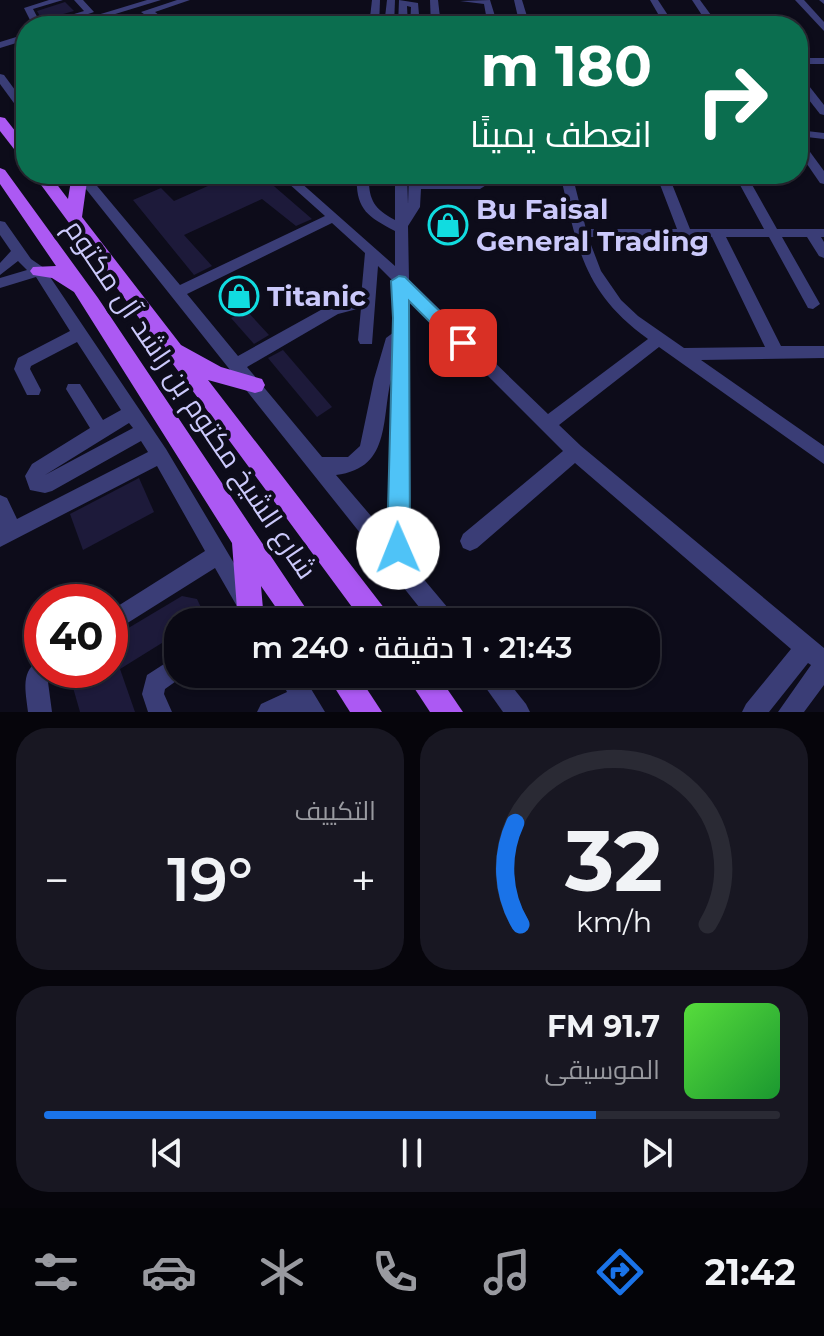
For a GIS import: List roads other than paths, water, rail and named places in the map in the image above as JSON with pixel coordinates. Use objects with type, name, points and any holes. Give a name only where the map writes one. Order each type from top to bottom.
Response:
[{"type":"main road","points":[[0,121],[16,142]]},
{"type":"main road","points":[[1,204],[4,179]]},
{"type":"main road","name":"شارع الشيخ مكتوم بن راشد آل مكتوم","points":[[4,179],[85,294],[244,540],[292,608]]},
{"type":"main road","name":"شارع الشيخ مكتوم بن راشد آل مكتوم","points":[[49,184],[368,608]]},
{"type":"main road","points":[[74,217],[79,184]]},
{"type":"main road","points":[[39,271],[56,272],[85,294]]},
{"type":"main road","points":[[169,346],[215,374],[255,385]]},
{"type":"main road","points":[[244,540],[248,608]]},
{"type":"main road","points":[[350,688],[367,712]]},
{"type":"main road","points":[[430,688],[448,712]]},
{"type":"street","points":[[32,16],[27,10],[59,0]]},
{"type":"street","points":[[78,16],[91,11],[80,0]]},
{"type":"street","points":[[80,0],[95,16]]},
{"type":"street","points":[[114,5],[125,0]]},
{"type":"street","points":[[114,5],[186,0]]},
{"type":"street","points":[[434,0],[435,16]]},
{"type":"street","points":[[799,0],[824,14]]},
{"type":"street","points":[[403,1],[435,12]]},
{"type":"street","points":[[464,1],[488,2],[491,16]]},
{"type":"street","points":[[114,5],[133,15],[161,3]]},
{"type":"street","points":[[161,3],[179,16]]},
{"type":"street","points":[[809,4],[824,28]]},
{"type":"street","points":[[148,11],[155,16]]},
{"type":"street","points":[[0,77],[16,98]]},
{"type":"street","points":[[12,93],[16,94]]},
{"type":"street","points":[[809,93],[824,93]]},
{"type":"street","points":[[809,93],[824,112]]},
{"type":"street","points":[[808,157],[824,180]]},
{"type":"street","points":[[88,184],[434,608]]},
{"type":"street","points":[[296,184],[372,251],[575,452],[819,666]]},
{"type":"street","points":[[363,184],[362,199],[366,207],[400,228]]},
{"type":"street","points":[[401,184],[397,521],[401,568]]},
{"type":"street","points":[[400,228],[414,207],[415,184]]},
{"type":"street","points":[[569,184],[589,265],[601,287],[621,309],[824,456]]},
{"type":"street","points":[[666,184],[685,233]]},
{"type":"street","points":[[745,184],[813,304]]},
{"type":"street","points":[[179,292],[334,217]]},
{"type":"street","points":[[1,229],[26,262],[39,271],[160,455],[218,554],[244,608]]},
{"type":"street","points":[[582,233],[818,233],[824,253]]},
{"type":"street","points":[[717,233],[776,353]]},
{"type":"street","points":[[0,270],[11,262],[18,250]]},
{"type":"street","points":[[366,340],[372,251]]},
{"type":"street","points":[[0,283],[39,271]]},
{"type":"street","points":[[238,364],[333,310],[368,301]]},
{"type":"street","points":[[315,464],[342,468],[355,464],[372,447],[379,389],[400,310]]},
{"type":"street","points":[[33,390],[22,369],[24,362],[80,333]]},
{"type":"street","points":[[547,425],[660,338]]},
{"type":"street","points":[[680,354],[824,352]]},
{"type":"street","points":[[74,389],[100,430]]},
{"type":"street","points":[[132,413],[38,470],[34,476],[37,484],[45,485],[143,431]]},
{"type":"street","points":[[470,541],[575,452]]},
{"type":"street","points":[[0,504],[6,534],[160,455]]},
{"type":"street","points":[[128,612],[218,554]]},
{"type":"street","points":[[754,712],[819,666]]},
{"type":"street","points":[[790,712],[819,666]]},
{"type":"street","points":[[160,712],[153,694],[155,683],[164,676]]},
{"type":"street","points":[[37,688],[40,712]]},
{"type":"street","points":[[298,688],[310,707]]},
{"type":"street","points":[[498,688],[518,712]]},
{"type":"street","points":[[269,712],[290,702],[310,707]]},
{"type":"place","name":"Bu Faisal General Trading","points":[[448,225]]},
{"type":"place","name":"Titanic","points":[[239,296]]}]
